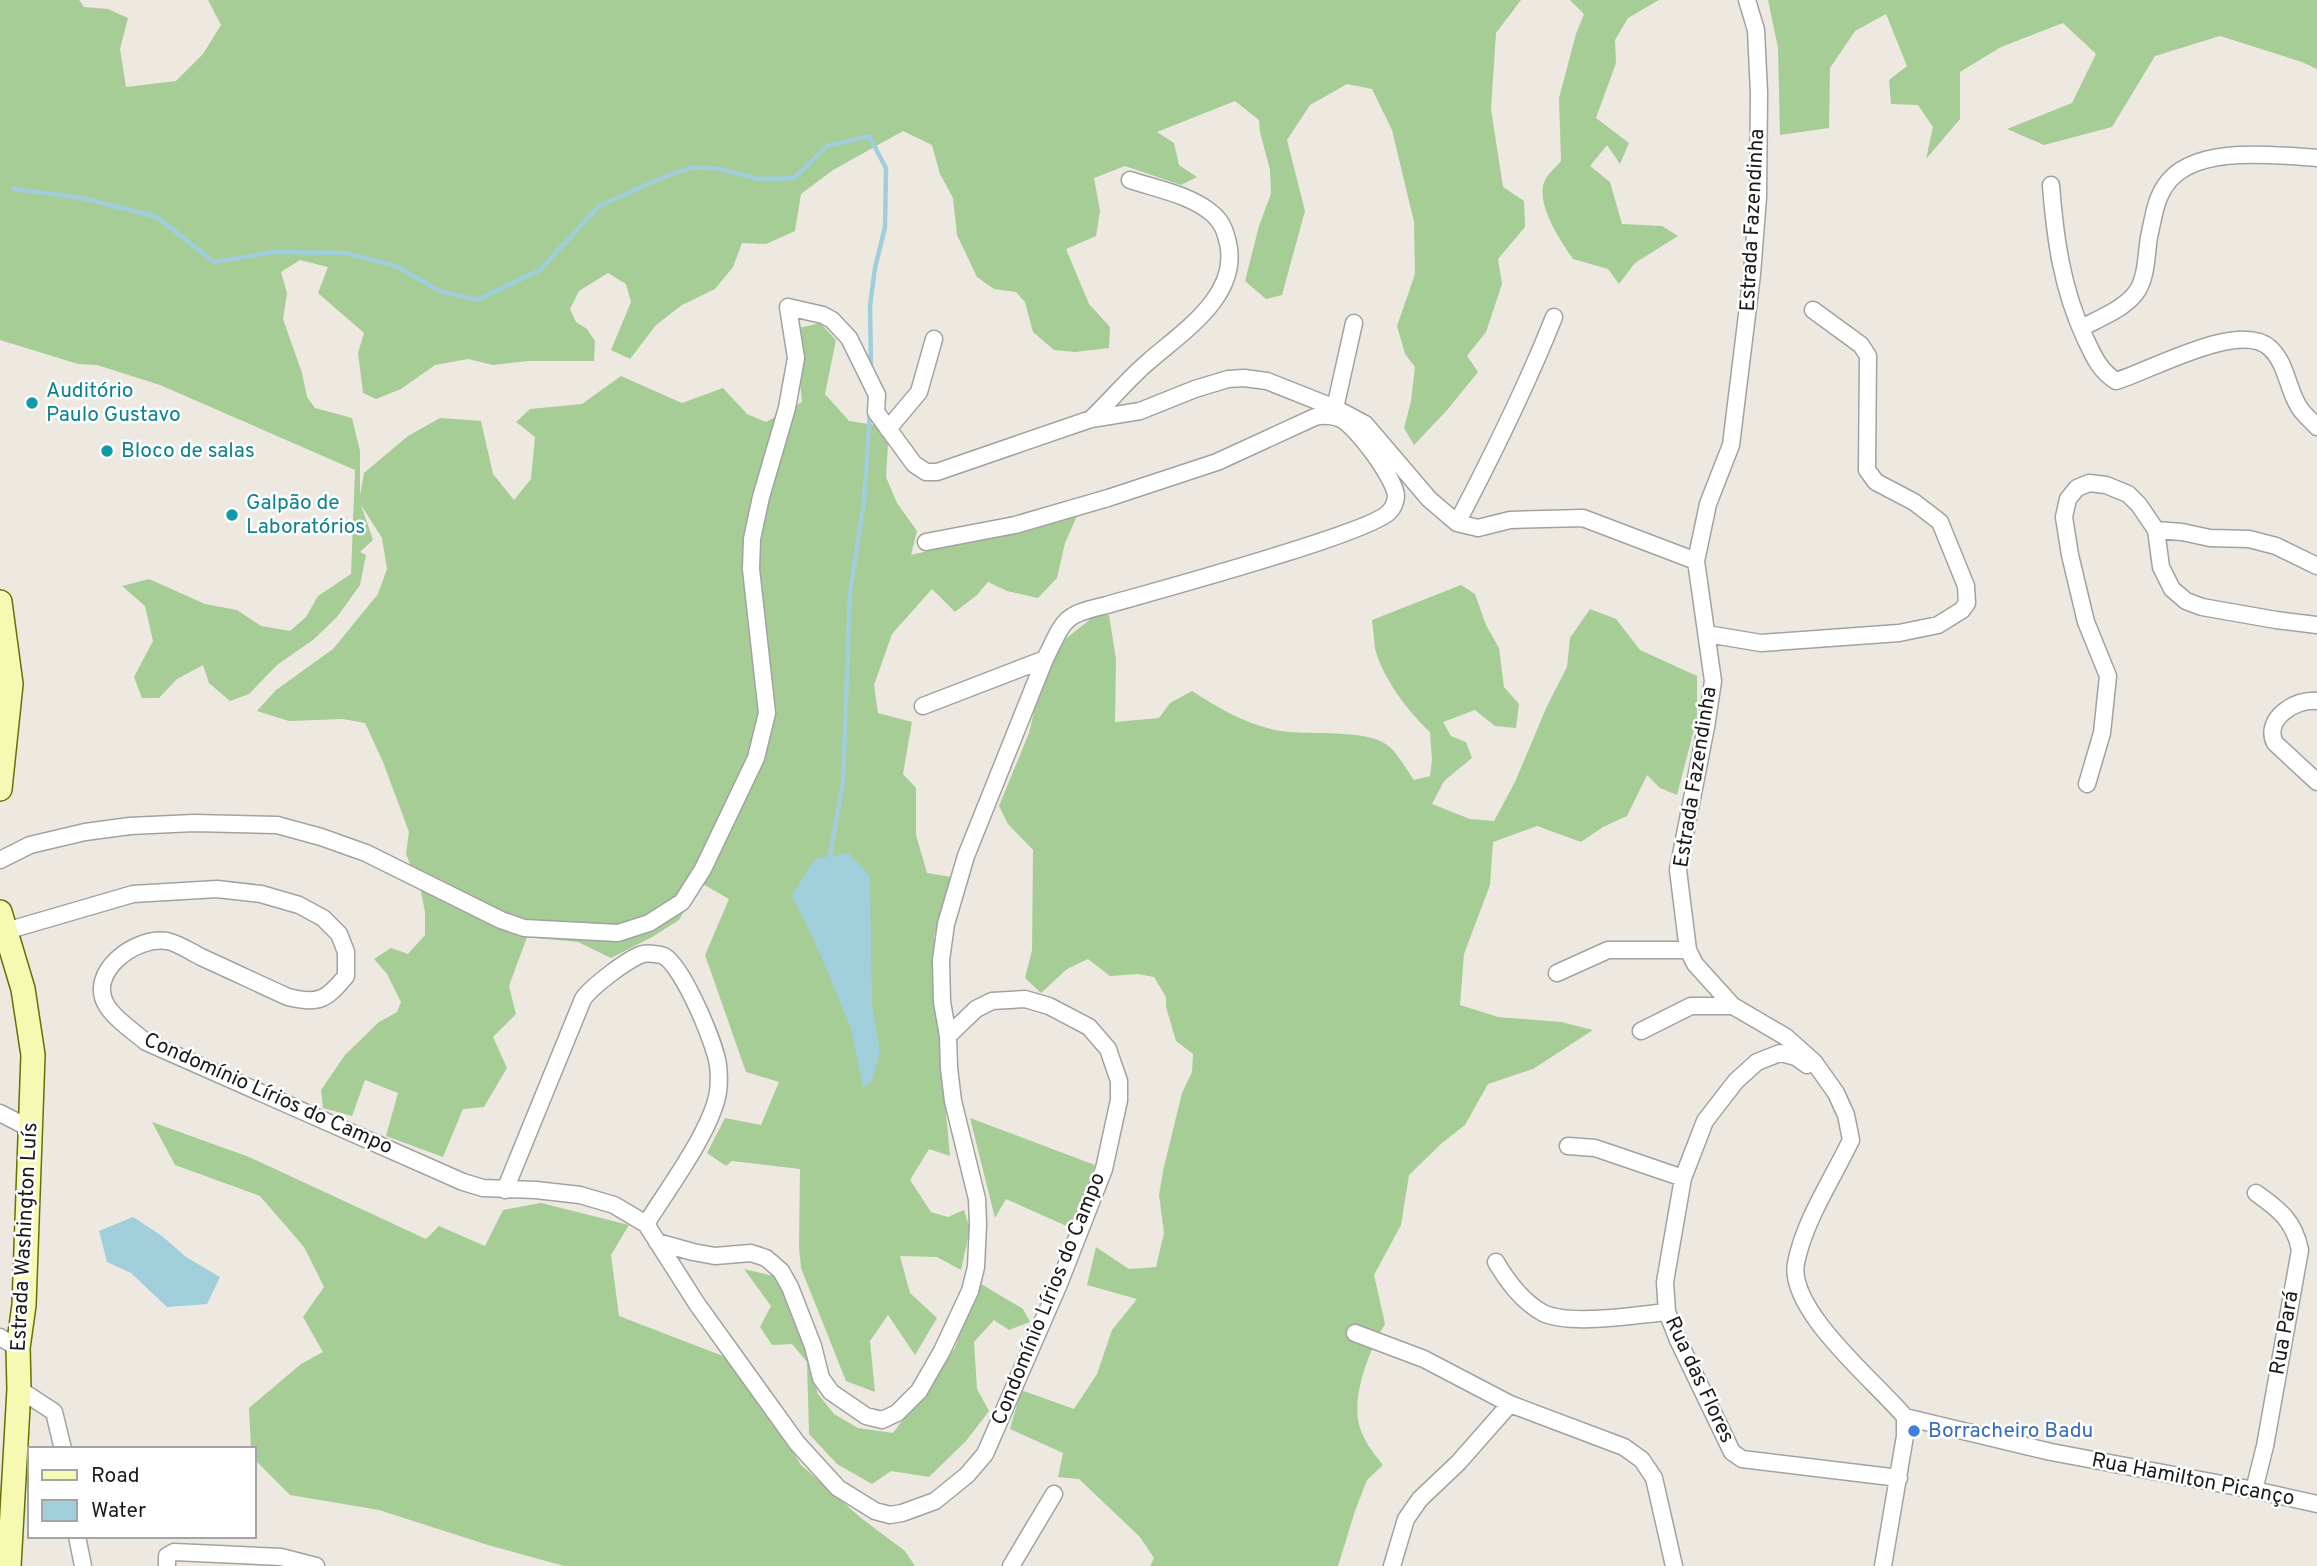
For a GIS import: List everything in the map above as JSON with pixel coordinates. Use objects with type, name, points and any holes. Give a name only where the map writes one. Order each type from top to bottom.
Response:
[{"type":"street","name":"Estrada Fazendinha","points":[[1747,0],[1756,30],[1759,93],[1758,197],[1752,274],[1731,445],[1708,504],[1696,561],[1713,681],[1678,870],[1688,950],[1695,964],[1732,1006],[1786,1037],[1814,1062],[1836,1093],[1846,1115],[1851,1140],[1819,1200],[1802,1242],[1796,1266],[1797,1285],[1808,1309],[1824,1330],[1905,1418]]},
{"type":"street","points":[[2081,328],[2125,304],[2137,293],[2144,274],[2156,206],[2165,184],[2191,163],[2210,157],[2279,155],[2317,159]]},
{"type":"street","points":[[1091,419],[1147,362],[1194,324],[1211,304],[1228,273],[1230,254],[1224,227],[1212,214],[1187,198],[1130,180]]},
{"type":"street","points":[[2052,185],[2055,236],[2066,290],[2097,363],[2108,376],[2116,381],[2215,343],[2244,338],[2257,340],[2270,348],[2281,363],[2298,406],[2317,427]]},
{"type":"street","points":[[0,860],[30,845],[85,832],[194,823],[277,825],[366,853],[501,920],[524,928],[618,933],[649,923],[682,902],[703,869],[757,758],[767,713],[751,569],[752,539],[796,358],[788,307],[822,314],[832,320],[849,338],[877,395],[876,412],[914,464],[926,472],[937,472],[1091,419],[1140,411],[1228,379],[1244,378],[1266,381],[1335,408],[1365,424],[1429,499],[1457,523],[1478,528],[1510,520],[1583,518],[1696,561]]},
{"type":"street","points":[[1707,634],[1761,643],[1899,633],[1938,625],[1962,610],[1967,603],[1966,586],[1940,522],[1914,502],[1876,482],[1867,470],[1868,356],[1861,345],[1813,310]]},
{"type":"street","points":[[1457,523],[1494,452],[1554,317]]},
{"type":"street","points":[[1335,408],[1352,343],[1354,323]]},
{"type":"street","points":[[888,429],[919,393],[933,339]]},
{"type":"street","points":[[657,1242],[704,1254],[751,1254],[766,1258],[780,1271],[790,1287],[813,1346],[821,1378],[831,1392],[866,1416],[882,1420],[897,1413],[919,1391],[942,1351],[970,1291],[975,1268],[978,1224],[977,1199],[953,1101],[941,961],[946,924],[966,856],[1059,630],[1067,618],[1076,612],[1332,538],[1384,518],[1392,509],[1396,497],[1392,484],[1355,429],[1341,419],[1328,415],[1315,417],[1217,462],[1108,498],[1015,525],[926,542]]},
{"type":"street","points":[[2087,784],[2102,733],[2108,676],[2086,622],[2070,555],[2064,517],[2068,499],[2077,488],[2089,483],[2106,485],[2128,494],[2139,505],[2156,530],[2161,567],[2172,589],[2186,601],[2202,607],[2317,625]]},
{"type":"street","points":[[2156,530],[2210,538],[2249,539],[2276,546],[2317,566]]},
{"type":"street","points":[[0,602],[3,643],[11,684],[0,789]]},
{"type":"street","points":[[923,706],[1045,659]]},
{"type":"street","points":[[2317,701],[2297,703],[2280,716],[2271,728],[2275,743],[2317,782]]},
{"type":"street","name":"Condomínio Lírios do Campo","points":[[3,921],[133,894],[216,889],[261,894],[299,905],[323,918],[339,934],[346,952],[346,976],[330,995],[307,1002],[288,997],[167,941],[143,944],[125,951],[112,961],[103,985],[105,1004],[146,1042],[463,1182],[483,1188],[580,1195],[614,1205],[646,1224],[697,1304],[797,1443],[838,1488],[875,1511],[890,1515],[935,1501],[967,1475],[985,1454],[1059,1284],[1104,1169],[1119,1100],[1119,1081],[1108,1049],[1089,1027],[1049,1006],[1025,999],[992,1001],[976,1009],[948,1036]]},
{"type":"street","name":"Estrada Washington Luís","points":[[3,921],[23,989],[32,1036],[24,1305],[9,1343],[19,1389],[6,1555]]},
{"type":"street","points":[[1557,974],[1608,950],[1688,950]]},
{"type":"street","points":[[505,1190],[583,999],[591,988],[643,954],[657,954],[676,966],[711,1036],[719,1067],[711,1117],[646,1224]]},
{"type":"street","points":[[1641,1031],[1691,1006],[1732,1006]]},
{"type":"street","name":"Rua das Flores","points":[[1846,1115],[1804,1062],[1796,1057],[1780,1053],[1757,1062],[1736,1081],[1705,1121],[1683,1178],[1665,1282],[1667,1312],[1732,1452],[1742,1459],[1899,1478]]},
{"type":"street","points":[[0,1113],[31,1129]]},
{"type":"street","points":[[1568,1146],[1595,1148],[1683,1178]]},
{"type":"street","name":"Rua Pará","points":[[2254,1490],[2300,1250],[2296,1230],[2274,1205],[2256,1193]]},
{"type":"street","points":[[1496,1262],[1507,1280],[1525,1299],[1543,1312],[1559,1318],[1667,1312]]},
{"type":"street","points":[[1355,1334],[1424,1359],[1510,1404],[1624,1447],[1642,1460],[1654,1478],[1674,1566]]},
{"type":"street","points":[[19,1389],[54,1412],[62,1447]]},
{"type":"street","points":[[1392,1566],[1406,1519],[1420,1499],[1458,1463],[1510,1404]]},
{"type":"street","points":[[1883,1566],[1899,1478],[1905,1418]]},
{"type":"street","name":"Rua Hamilton Picanço","points":[[1905,1418],[2051,1452],[2317,1504]]},
{"type":"street","points":[[1011,1566],[1055,1494]]},
{"type":"street","points":[[78,1538],[83,1566]]},
{"type":"street","points":[[167,1566],[167,1556],[174,1552],[281,1557],[316,1566]]},
{"type":"green space","points":[[0,0],[79,0],[84,7],[108,9],[128,18],[120,49],[126,87],[176,81],[203,54],[221,25],[208,0],[1521,0],[1496,33],[1491,109],[1503,187],[1524,201],[1525,227],[1498,259],[1502,284],[1486,332],[1467,356],[1478,372],[1414,445],[1404,428],[1415,367],[1405,354],[1397,326],[1415,274],[1414,222],[1392,130],[1372,89],[1347,84],[1310,105],[1287,140],[1305,211],[1282,295],[1266,299],[1245,281],[1259,226],[1271,194],[1270,170],[1259,120],[1235,101],[1157,132],[1174,143],[1179,165],[1197,177],[1181,185],[1125,166],[1094,178],[1100,211],[1096,236],[1066,249],[1089,304],[1110,327],[1109,348],[1075,352],[1054,350],[1033,332],[1025,302],[1016,292],[994,289],[977,277],[957,235],[953,198],[940,174],[932,145],[903,131],[833,170],[801,194],[795,231],[766,244],[742,243],[733,267],[715,289],[682,305],[656,325],[630,359],[611,350],[631,302],[626,284],[608,273],[579,291],[570,309],[576,322],[587,329],[595,341],[594,361],[528,361],[493,365],[468,359],[435,365],[401,389],[376,399],[363,393],[358,353],[364,333],[318,293],[328,267],[300,260],[281,272],[287,293],[283,319],[302,373],[307,397],[315,408],[352,418],[360,451],[360,495],[364,473],[408,436],[440,418],[481,421],[493,474],[514,500],[531,479],[535,437],[516,422],[530,409],[582,404],[621,376],[682,403],[723,388],[747,414],[766,422],[802,402],[795,329],[820,323],[836,340],[825,394],[849,421],[889,427],[886,477],[897,503],[917,531],[911,555],[1077,516],[1065,543],[1057,578],[1038,598],[1007,591],[988,582],[977,595],[955,612],[932,589],[892,634],[874,685],[878,713],[912,722],[903,774],[916,788],[916,835],[927,873],[951,877],[934,936],[937,1017],[950,1156],[929,1149],[910,1180],[931,1212],[948,1217],[964,1210],[970,1229],[961,1270],[937,1257],[900,1256],[910,1293],[937,1318],[915,1355],[888,1315],[870,1341],[875,1392],[846,1381],[801,1268],[800,1169],[732,1161],[726,1166],[707,1153],[725,1118],[761,1125],[779,1082],[746,1072],[705,955],[729,899],[701,883],[679,920],[611,958],[578,942],[527,937],[509,986],[516,1014],[493,1037],[507,1068],[484,1107],[463,1109],[443,1157],[386,1136],[398,1093],[365,1080],[352,1116],[323,1108],[321,1090],[345,1055],[379,1022],[397,1012],[401,1002],[387,974],[374,959],[391,948],[408,954],[425,935],[425,912],[421,891],[406,854],[409,832],[365,723],[343,719],[289,721],[257,711],[276,690],[333,649],[378,594],[387,569],[382,538],[361,505],[373,540],[360,552],[366,555],[360,585],[337,617],[313,640],[277,665],[249,694],[230,701],[209,683],[203,665],[177,679],[159,698],[142,698],[134,677],[153,641],[145,606],[122,586],[149,579],[205,604],[237,610],[261,626],[290,631],[306,617],[318,596],[351,574],[355,470],[160,385],[97,365],[78,364],[0,340]]},
{"type":"green space","points":[[1570,0],[1659,0],[1628,18],[1615,40],[1616,63],[1596,118],[1629,143],[1620,164],[1607,145],[1590,166],[1610,182],[1622,224],[1662,226],[1678,236],[1635,263],[1619,284],[1608,269],[1573,259],[1550,220],[1543,197],[1546,178],[1561,161],[1559,98],[1584,14]]},
{"type":"green space","points":[[1768,0],[2317,0],[2317,69],[2220,36],[2155,56],[2112,127],[2044,145],[2007,129],[2072,103],[2096,54],[2063,23],[2001,47],[1960,72],[1960,119],[1926,159],[1933,127],[1918,105],[1891,104],[1889,80],[1907,66],[1886,14],[1855,31],[1830,68],[1829,128],[1780,135],[1778,48]]},
{"type":"green space","points":[[1461,585],[1475,594],[1486,625],[1499,648],[1504,687],[1519,704],[1516,728],[1495,726],[1475,710],[1443,722],[1451,736],[1466,742],[1472,758],[1444,781],[1432,804],[1470,819],[1494,821],[1515,782],[1547,706],[1567,667],[1570,638],[1590,609],[1616,619],[1640,650],[1697,676],[1697,718],[1677,795],[1660,788],[1647,775],[1627,816],[1603,827],[1581,842],[1537,826],[1493,842],[1490,885],[1464,954],[1460,1005],[1498,1017],[1561,1022],[1593,1030],[1533,1069],[1488,1084],[1465,1125],[1409,1175],[1401,1225],[1374,1275],[1385,1324],[1373,1346],[1363,1374],[1358,1402],[1360,1428],[1383,1465],[1367,1480],[1338,1566],[1150,1566],[1154,1558],[1140,1537],[1079,1479],[1058,1477],[1063,1453],[1010,1429],[1021,1390],[1074,1409],[1097,1374],[1112,1330],[1137,1299],[1087,1285],[1096,1247],[1129,1269],[1156,1267],[1164,1233],[1159,1195],[1163,1171],[1182,1093],[1192,1072],[1193,1054],[1176,1041],[1166,1007],[1166,997],[1154,977],[1138,974],[1110,976],[1088,959],[1067,969],[1041,993],[1025,978],[1032,950],[1033,850],[1008,824],[999,806],[1029,733],[1043,674],[1064,640],[1097,614],[1109,615],[1116,659],[1115,722],[1159,718],[1170,703],[1192,691],[1234,716],[1269,729],[1356,735],[1382,742],[1392,749],[1414,780],[1430,776],[1430,732],[1413,715],[1383,670],[1375,648],[1372,620]]},
{"type":"green space","points":[[970,1118],[1095,1165],[1071,1228],[1006,1199],[995,1218]]},
{"type":"green space","points":[[152,1122],[249,1157],[426,1239],[439,1226],[485,1246],[503,1210],[541,1203],[629,1225],[611,1255],[619,1316],[728,1358],[755,1390],[801,1465],[861,1518],[905,1551],[915,1566],[564,1566],[379,1510],[290,1495],[256,1461],[256,1447],[251,1447],[249,1408],[301,1364],[323,1352],[303,1317],[324,1287],[304,1247],[260,1196],[175,1165]]},
{"type":"green space","points":[[744,1269],[777,1277],[802,1332],[818,1394],[834,1414],[858,1428],[893,1433],[955,1348],[978,1282],[1023,1309],[1030,1322],[1009,1330],[994,1320],[974,1342],[977,1389],[989,1411],[966,1441],[929,1477],[891,1471],[872,1484],[837,1464],[809,1434],[807,1362],[792,1344],[772,1345],[760,1327],[771,1306]]},
{"type":"water","points":[[849,853],[870,876],[872,1004],[880,1052],[871,1083],[863,1088],[851,1028],[792,895],[815,859]]},
{"type":"water","points":[[133,1217],[162,1236],[186,1257],[220,1277],[207,1304],[167,1307],[131,1273],[107,1262],[99,1231]]},
{"type":"waterway","points":[[14,189],[82,198],[157,217],[214,262],[274,252],[346,253],[396,266],[440,291],[477,300],[540,270],[599,206],[669,175],[694,167],[720,169],[759,179],[794,178],[827,146],[869,136],[886,168],[885,227],[875,268],[870,306],[871,368]]},
{"type":"waterway","points":[[830,856],[843,782],[850,592],[864,502],[870,412]]},
{"type":"place","name":"Auditório Paulo Gustavo","points":[[32,403]]},
{"type":"place","name":"Bloco de salas","points":[[107,451]]},
{"type":"place","name":"Galpão de Laboratórios","points":[[232,515]]},
{"type":"place","name":"Borracheiro Badu","points":[[1914,1431]]}]
